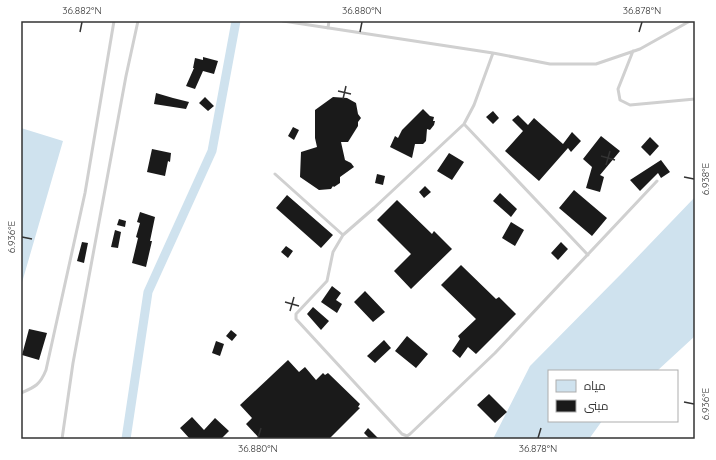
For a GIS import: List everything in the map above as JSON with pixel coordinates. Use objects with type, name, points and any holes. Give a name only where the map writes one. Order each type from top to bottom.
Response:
[{"type":"lane","points":[[21,393],[33,387],[42,380],[46,370],[85,193],[114,21]]},
{"type":"lane","points":[[283,21],[493,53],[550,64],[596,64],[647,45],[690,21]]},
{"type":"lane","points":[[328,28],[329,21]]},
{"type":"lane","points":[[62,439],[74,355],[124,84],[139,22]]},
{"type":"lane","points":[[633,51],[618,89],[620,100],[630,105],[695,99]]},
{"type":"lane","points":[[493,53],[474,105],[464,124],[343,235],[333,252],[327,281],[296,314],[296,319],[402,434],[407,436],[496,353],[657,181]]},
{"type":"lane","points":[[464,124],[588,254]]},
{"type":"lane","points":[[275,174],[343,235]]},
{"type":"water","points":[[21,128],[63,141],[21,286]]},
{"type":"water","points":[[695,197],[695,336],[658,370],[548,370],[548,422],[601,422],[589,439],[493,439],[530,366]]},
{"type":"building","points":[[203,57],[218,61],[214,74],[203,71],[195,89],[186,86],[194,68],[195,58],[203,60]]},
{"type":"building","points":[[156,93],[189,102],[186,109],[154,104]]},
{"type":"building","points":[[205,97],[214,106],[208,111],[199,103]]},
{"type":"building","points":[[333,97],[347,98],[356,103],[358,114],[361,118],[348,142],[341,142],[345,160],[351,163],[354,167],[340,177],[340,183],[334,187],[333,186],[331,189],[319,190],[300,177],[301,152],[317,147],[315,138],[315,110]]},
{"type":"building","points":[[423,109],[430,116],[434,117],[433,121],[435,121],[430,130],[427,129],[426,141],[423,144],[415,144],[412,158],[390,147],[395,136],[398,138],[402,130]]},
{"type":"building","points":[[493,111],[499,118],[493,124],[486,117]]},
{"type":"building","points":[[518,115],[528,125],[534,118],[563,144],[572,132],[581,141],[571,152],[568,148],[539,181],[505,151],[523,131],[512,120]]},
{"type":"building","points":[[293,127],[299,130],[294,140],[288,136]]},
{"type":"building","points":[[601,136],[620,151],[600,175],[604,177],[600,192],[586,188],[592,167],[583,159]]},
{"type":"building","points":[[650,137],[659,146],[650,156],[641,147]]},
{"type":"building","points":[[152,149],[171,153],[170,162],[168,161],[165,176],[147,172]]},
{"type":"building","points":[[449,153],[464,162],[452,180],[437,171]]},
{"type":"building","points":[[661,160],[670,172],[661,178],[658,173],[640,191],[630,180]]},
{"type":"building","points":[[377,174],[385,176],[383,185],[375,183]]},
{"type":"building","points":[[425,186],[431,192],[424,198],[419,192]]},
{"type":"building","points":[[574,190],[607,218],[592,236],[559,208]]},
{"type":"building","points":[[500,193],[517,209],[511,217],[493,201]]},
{"type":"building","points":[[287,195],[333,235],[321,248],[276,208]]},
{"type":"building","points":[[397,200],[432,234],[434,231],[452,249],[411,289],[394,271],[411,254],[377,220]]},
{"type":"building","points":[[140,212],[155,217],[150,241],[152,241],[146,267],[132,263],[138,238],[136,237],[140,223],[137,222]]},
{"type":"building","points":[[119,219],[126,221],[125,227],[117,225]]},
{"type":"building","points":[[511,222],[524,230],[515,246],[502,238]]},
{"type":"building","points":[[115,230],[121,232],[118,248],[111,247]]},
{"type":"building","points":[[82,242],[88,243],[84,263],[77,261]]},
{"type":"building","points":[[561,242],[568,249],[558,260],[551,253]]},
{"type":"building","points":[[286,246],[293,251],[288,258],[281,252]]},
{"type":"building","points":[[461,265],[496,299],[499,297],[516,314],[476,354],[468,347],[460,358],[452,351],[460,339],[458,336],[476,319],[441,285]]},
{"type":"building","points":[[332,286],[341,293],[336,300],[342,304],[337,313],[321,302]]},
{"type":"building","points":[[365,291],[385,312],[373,322],[354,302]]},
{"type":"building","points":[[313,307],[329,321],[321,330],[307,314]]},
{"type":"building","points":[[29,329],[47,333],[39,360],[22,355]]},
{"type":"building","points":[[231,330],[237,335],[232,341],[226,336]]},
{"type":"building","points":[[407,336],[428,354],[416,368],[395,351]]},
{"type":"building","points":[[384,340],[391,348],[375,363],[367,356]]},
{"type":"building","points":[[216,341],[224,344],[220,356],[212,353]]},
{"type":"building","points":[[288,360],[299,372],[305,367],[316,380],[323,373],[325,375],[328,373],[360,404],[358,407],[360,408],[329,439],[260,439],[246,424],[252,418],[240,405]]},
{"type":"building","points":[[489,394],[507,412],[495,423],[477,405]]},
{"type":"building","points":[[192,417],[204,430],[215,418],[229,431],[221,439],[190,439],[180,428]]},
{"type":"building","points":[[368,428],[379,439],[370,439],[364,433]]},
{"type":"waterway","points":[[126,439],[148,292],[212,151],[236,21]]}]
